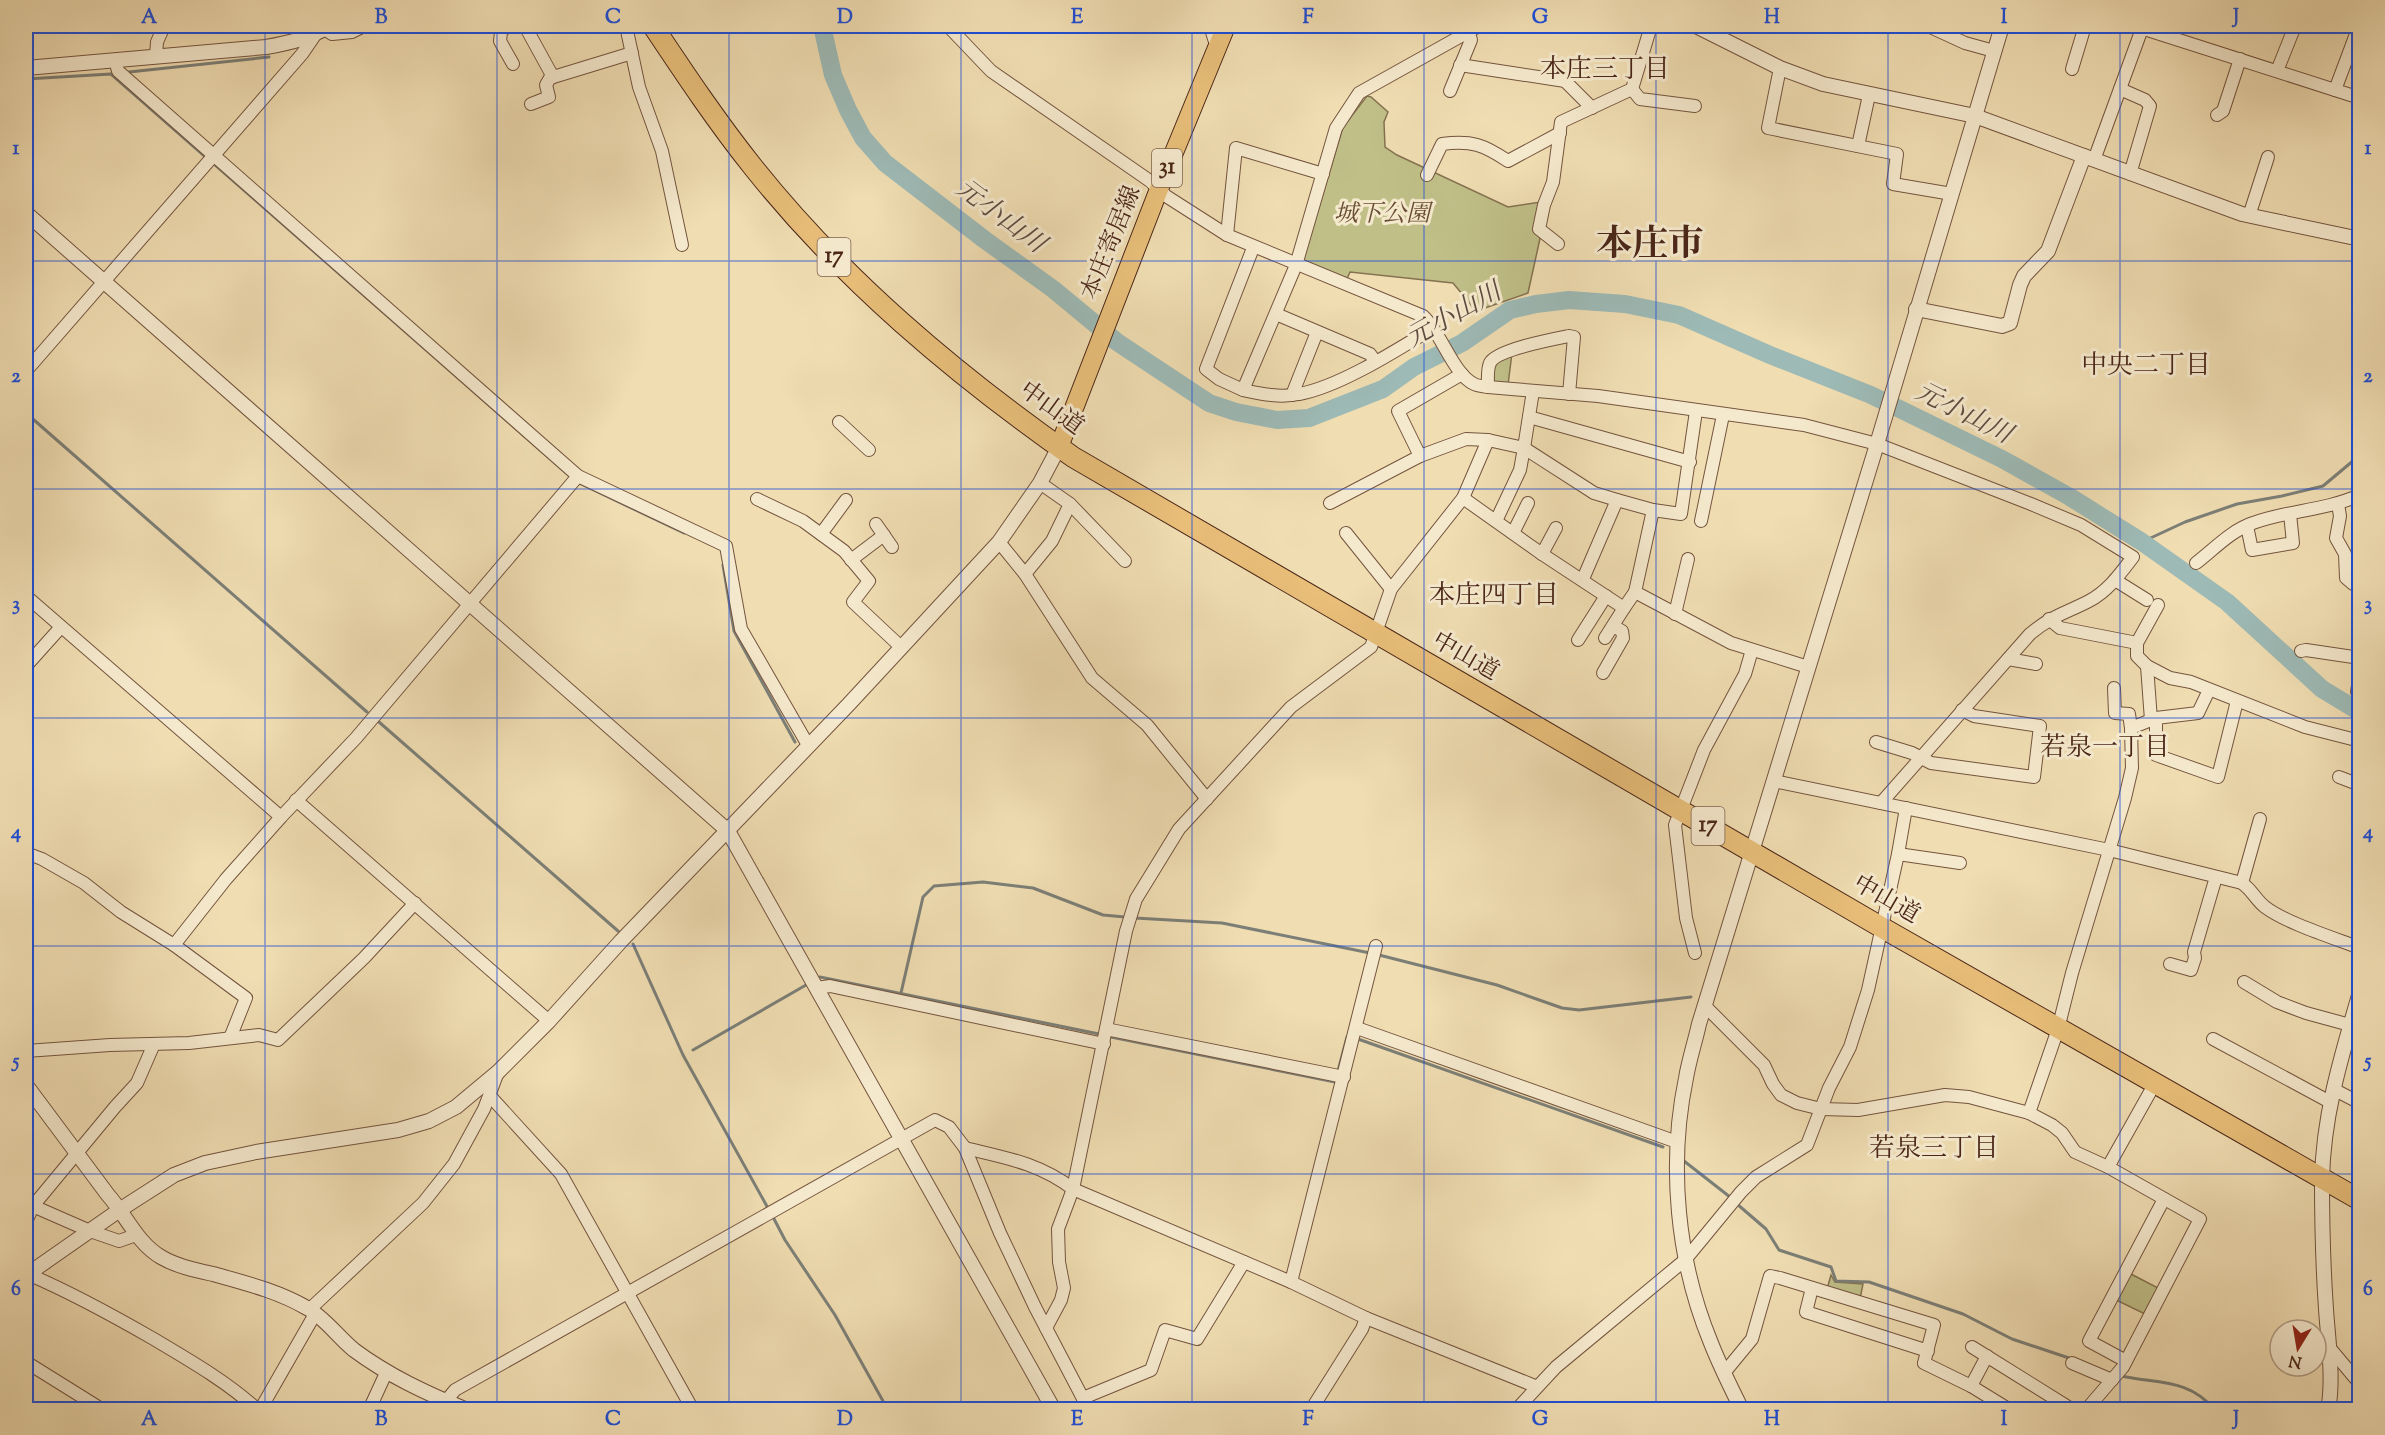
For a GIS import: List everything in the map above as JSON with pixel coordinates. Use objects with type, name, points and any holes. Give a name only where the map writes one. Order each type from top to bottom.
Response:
[{"type":"highway","name":"中山道","points":[[653,26],[697,92],[754,168],[819,242],[902,324],[979,387],[1059,447],[1375,634],[1753,853],[2154,1085],[2360,1200]]},
{"type":"main road","name":"本庄寄居線","points":[[1059,447],[1216,45],[1226,26]]},
{"type":"street","points":[[156,56],[157,42],[164,26]]},
{"type":"street","points":[[26,68],[266,47],[296,42],[323,30],[332,34],[352,32],[364,26]]},
{"type":"street","points":[[506,26],[501,33],[500,41],[513,64]]},
{"type":"street","points":[[525,26],[553,77]]},
{"type":"street","points":[[626,26],[639,87],[662,150],[682,244]]},
{"type":"street","points":[[948,26],[961,30],[991,71],[1142,174],[1166,196],[1227,235],[1253,248],[1423,316],[1460,370],[1474,384],[1598,396],[1804,425],[1877,444],[2081,525],[2133,557],[2115,580],[2091,600],[2049,619],[2030,634],[1881,802]]},
{"type":"street","points":[[1210,26],[1216,45]]},
{"type":"street","points":[[1558,244],[1539,229],[1544,205],[1553,182],[1561,122],[1632,89],[1651,26]]},
{"type":"street","points":[[1696,26],[1780,69],[1823,84],[1975,116],[2249,216],[2360,239]]},
{"type":"street","points":[[1928,26],[1965,43],[1994,51]]},
{"type":"street","points":[[1742,1410],[1710,1342],[1685,1260],[1679,1204],[1677,1142],[1686,1078],[1705,1006],[2002,26]]},
{"type":"street","points":[[2072,69],[2085,26]]},
{"type":"street","points":[[1916,309],[2002,326],[2010,323],[2024,276],[2048,251],[2120,89],[2140,26],[2360,98]]},
{"type":"street","points":[[2277,71],[2295,26]]},
{"type":"street","points":[[2336,90],[2359,26]]},
{"type":"street","points":[[1450,91],[1474,28]]},
{"type":"street","points":[[1243,390],[1296,265],[1336,128],[1359,93],[1474,28]]},
{"type":"street","points":[[26,371],[323,30]]},
{"type":"street","points":[[531,104],[549,97],[546,85],[553,77],[632,53]]},
{"type":"street","points":[[2217,115],[2223,111],[2240,59]]},
{"type":"street","points":[[115,60],[118,71],[578,476],[726,546],[741,629],[808,745]]},
{"type":"street","points":[[1460,64],[1565,81],[1592,108]]},
{"type":"street","points":[[1780,69],[1768,128],[1897,154],[1893,184],[1952,194]]},
{"type":"street","points":[[1632,89],[1640,99],[1695,106]]},
{"type":"street","points":[[2120,89],[2145,100],[2150,106],[2130,174]]},
{"type":"street","points":[[1858,146],[1869,95]]},
{"type":"street","points":[[1427,175],[1442,144],[1469,142],[1478,144],[1487,147],[1508,161],[1560,134]]},
{"type":"street","points":[[1227,235],[1236,148],[1323,174]]},
{"type":"street","points":[[2249,216],[2268,157]]},
{"type":"street","points":[[26,213],[728,831],[1054,1410]]},
{"type":"street","points":[[1253,248],[1206,369],[1243,390],[1261,394],[1292,395],[1330,384],[1436,332]]},
{"type":"street","points":[[1276,314],[1370,354],[1375,361]]},
{"type":"street","points":[[1292,395],[1317,332]]},
{"type":"street","points":[[1488,387],[1489,364],[1492,360],[1512,350],[1569,336],[1574,337],[1569,394]]},
{"type":"street","points":[[1420,456],[1398,411],[1460,370]]},
{"type":"street","points":[[1496,521],[1520,470],[1533,391]]},
{"type":"street","points":[[1330,503],[1420,456],[1466,439],[1488,440],[1524,448],[1594,493],[1653,510],[1681,514],[1696,411]]},
{"type":"street","points":[[1701,521],[1723,415]]},
{"type":"street","points":[[1529,417],[1690,462]]},
{"type":"street","points":[[838,422],[869,450]]},
{"type":"street","points":[[1046,1328],[1061,1300],[1064,1288],[1059,1262],[1058,1229],[1073,1189],[1126,931],[1136,899],[1179,830],[1291,707],[1371,647],[1391,589],[1463,498],[1488,440]]},
{"type":"street","points":[[498,1072],[490,1096],[454,1164],[423,1203],[312,1312],[259,1410],[210,1372],[101,1309],[28,1277],[121,1209],[174,1175],[205,1163],[256,1152],[398,1130],[429,1121],[456,1107],[498,1072],[549,1021],[621,941],[728,831],[999,542],[1040,483],[1059,447]]},
{"type":"street","points":[[174,945],[226,879],[281,816],[356,738],[578,476]]},
{"type":"street","points":[[1040,483],[1070,504],[1125,561]]},
{"type":"street","points":[[2196,563],[2247,526],[2338,504],[2360,495]]},
{"type":"street","points":[[1463,498],[1624,608]]},
{"type":"street","points":[[757,499],[803,521],[844,551],[869,581],[853,602],[901,647]]},
{"type":"street","points":[[821,534],[846,500]]},
{"type":"street","points":[[1583,579],[1617,500]]},
{"type":"street","points":[[1513,533],[1528,503]]},
{"type":"street","points":[[1025,574],[1052,541],[1070,504]]},
{"type":"street","points":[[2338,504],[2340,516],[2336,538],[2344,554],[2346,578],[2353,584],[2360,583]]},
{"type":"street","points":[[1605,638],[1635,592],[1653,510]]},
{"type":"street","points":[[2247,526],[2252,550],[2293,543],[2290,514]]},
{"type":"street","points":[[876,524],[892,548]]},
{"type":"street","points":[[1542,554],[1556,528]]},
{"type":"street","points":[[1346,533],[1391,589]]},
{"type":"street","points":[[851,560],[884,536]]},
{"type":"street","points":[[999,542],[1025,574],[1092,678],[1148,724],[1208,799]]},
{"type":"street","points":[[1675,614],[1688,559]]},
{"type":"street","points":[[2115,580],[2152,603],[2137,643],[2137,656],[2147,666],[2170,678],[2192,682],[2305,727],[2360,741]]},
{"type":"street","points":[[1635,592],[1731,643],[1808,667]]},
{"type":"street","points":[[26,596],[281,816]]},
{"type":"street","points":[[1578,640],[1606,596]]},
{"type":"street","points":[[2049,619],[2060,628],[2137,643]]},
{"type":"street","points":[[26,666],[61,627]]},
{"type":"street","points":[[1603,673],[1623,638],[1622,631],[1613,627]]},
{"type":"street","points":[[1695,953],[1686,918],[1674,831],[1704,750],[1745,674],[1752,650]]},
{"type":"street","points":[[2301,651],[2360,658]]},
{"type":"street","points":[[2008,658],[2036,664]]},
{"type":"street","points":[[2147,666],[2156,755],[2218,777],[2237,701]]},
{"type":"street","points":[[2360,672],[2357,692],[2360,695]]},
{"type":"street","points":[[2029,1113],[2058,1029],[2072,973],[2132,768],[2129,714],[2115,713],[2114,688]]},
{"type":"street","points":[[2131,728],[2154,719],[2198,713],[2209,690]]},
{"type":"street","points":[[1876,742],[1912,753],[1931,763],[2034,777],[2040,726],[1974,716],[1962,710]]},
{"type":"street","points":[[2339,777],[2360,785]]},
{"type":"street","points":[[1774,781],[2109,850],[2242,883],[2252,890],[2264,906],[2296,923],[2360,948]]},
{"type":"street","points":[[296,800],[549,1021]]},
{"type":"street","points":[[1516,1410],[1535,1386],[1557,1365],[1685,1260],[1756,1177],[1807,1145],[1850,1047],[1868,990],[1906,808]]},
{"type":"street","points":[[2242,883],[2260,819]]},
{"type":"street","points":[[26,853],[42,859],[84,883],[121,912],[174,945],[246,998],[230,1038]]},
{"type":"street","points":[[1898,854],[1960,863]]},
{"type":"street","points":[[2170,964],[2191,970],[2216,877]]},
{"type":"street","points":[[26,1051],[189,1043],[259,1035],[278,1040],[364,958],[415,903]]},
{"type":"street","points":[[1291,1282],[1376,946]]},
{"type":"street","points":[[2244,982],[2277,1002],[2352,1032]]},
{"type":"street","points":[[817,988],[831,987],[1104,1044]]},
{"type":"street","points":[[2328,1410],[2329,1347],[2324,1287],[2322,1179],[2331,1096],[2352,1032],[2360,992]]},
{"type":"street","points":[[1705,1006],[1764,1065],[1781,1095],[1797,1103],[1821,1109],[1858,1110],[1945,1095],[1969,1097],[2029,1113],[2062,1133],[2076,1152],[2108,1167],[2200,1219],[2118,1372],[2086,1410]]},
{"type":"street","points":[[1357,1028],[1677,1142]]},
{"type":"street","points":[[1106,1029],[1344,1077]]},
{"type":"street","points":[[2213,1038],[2331,1096],[2360,1103]]},
{"type":"street","points":[[26,1222],[29,1205],[137,1083],[154,1044]]},
{"type":"street","points":[[26,1084],[121,1209],[136,1234],[160,1257],[284,1296],[312,1312],[352,1348],[386,1373],[466,1410]]},
{"type":"street","points":[[2108,1167],[2154,1085]]},
{"type":"street","points":[[490,1096],[561,1174],[693,1410]]},
{"type":"street","points":[[446,1401],[455,1390],[935,1120],[949,1127],[965,1148],[1005,1243],[1089,1410]]},
{"type":"street","points":[[965,1148],[1028,1163],[1058,1177],[1073,1189],[1291,1282],[1366,1318],[1535,1386]]},
{"type":"street","points":[[2118,1372],[2089,1341],[2164,1199]]},
{"type":"street","points":[[29,1205],[119,1241],[136,1234]]},
{"type":"street","points":[[1083,1398],[1151,1370],[1165,1330],[1197,1339],[1244,1262]]},
{"type":"street","points":[[1724,1373],[1752,1339],[1770,1276],[1934,1325],[1924,1363],[1971,1386],[2010,1410]]},
{"type":"street","points":[[1812,1288],[1806,1312],[1928,1351]]},
{"type":"street","points":[[1311,1410],[1362,1329],[1366,1318]]},
{"type":"street","points":[[1972,1347],[2073,1410]]},
{"type":"street","points":[[2329,1347],[2360,1384]]},
{"type":"street","points":[[1971,1386],[1987,1356]]},
{"type":"street","points":[[26,1362],[103,1410]]},
{"type":"street","points":[[2072,1363],[2118,1372]]},
{"type":"street","points":[[369,1410],[386,1373]]},
{"type":"green space","name":"城下公園","points":[[1367,96],[1388,112],[1384,122],[1385,147],[1397,155],[1508,207],[1541,202],[1543,225],[1528,293],[1476,311],[1453,283],[1350,272],[1346,281],[1303,260],[1343,127]]},
{"type":"green space","points":[[1512,353],[1508,385],[1494,384],[1492,365]]},
{"type":"green space","points":[[2129,1273],[2160,1289],[2147,1315],[2116,1300]]},
{"type":"green space","points":[[1831,1275],[1835,1282],[1863,1284],[1860,1299],[1827,1289]]},
{"type":"waterway","name":"元小山川","points":[[822,26],[833,75],[848,110],[863,138],[885,163],[1053,289],[1117,342],[1209,403],[1236,412],[1277,420],[1309,418],[1383,389],[1414,367],[1462,343],[1510,310],[1536,304],[1569,300],[1625,304],[1679,315],[1770,355],[1871,395],[2002,459],[2070,497],[2142,542],[2227,602],[2322,689],[2360,712]]},
{"type":"waterway","points":[[129,72],[269,57]]},
{"type":"waterway","points":[[26,79],[111,74],[208,159]]},
{"type":"waterway","points":[[213,163],[571,477]]},
{"type":"waterway","points":[[26,413],[367,712]]},
{"type":"waterway","points":[[2142,542],[2185,522],[2237,504],[2323,486],[2360,455]]},
{"type":"waterway","points":[[579,483],[684,533]]},
{"type":"waterway","points":[[723,565],[734,631],[795,742]]},
{"type":"waterway","points":[[379,722],[618,931]]},
{"type":"waterway","points":[[901,993],[923,897],[934,886],[983,882],[1033,888],[1103,915],[1125,917]]},
{"type":"waterway","points":[[1135,918],[1222,923],[1370,953]]},
{"type":"waterway","points":[[633,944],[683,1055],[769,1210]]},
{"type":"waterway","points":[[1379,955],[1497,985],[1562,1008],[1579,1010],[1691,997]]},
{"type":"waterway","points":[[820,977],[1099,1034]]},
{"type":"waterway","points":[[693,1050],[806,985]]},
{"type":"waterway","points":[[1111,1037],[1335,1082]]},
{"type":"waterway","points":[[1338,1071],[1347,1037]]},
{"type":"waterway","points":[[1358,1039],[1663,1147]]},
{"type":"waterway","points":[[1684,1161],[1730,1197]]},
{"type":"waterway","points":[[1737,1204],[1766,1229],[1779,1250],[1831,1267],[1836,1281],[1869,1282],[1963,1314],[2012,1339],[2072,1359]]},
{"type":"waterway","points":[[772,1215],[785,1240],[835,1315],[888,1410]]},
{"type":"waterway","points":[[2121,1376],[2183,1387],[2194,1392],[2215,1410]]},
{"type":"district","name":"本庄三丁目","points":[[1605,70]]},
{"type":"district","name":"本庄市","points":[[1650,246]]},
{"type":"district","name":"中央二丁目","points":[[2146,366]]},
{"type":"district","name":"本庄四丁目","points":[[1494,596]]},
{"type":"district","name":"若泉一丁目","points":[[2105,748]]},
{"type":"district","name":"若泉三丁目","points":[[1934,1149]]}]
